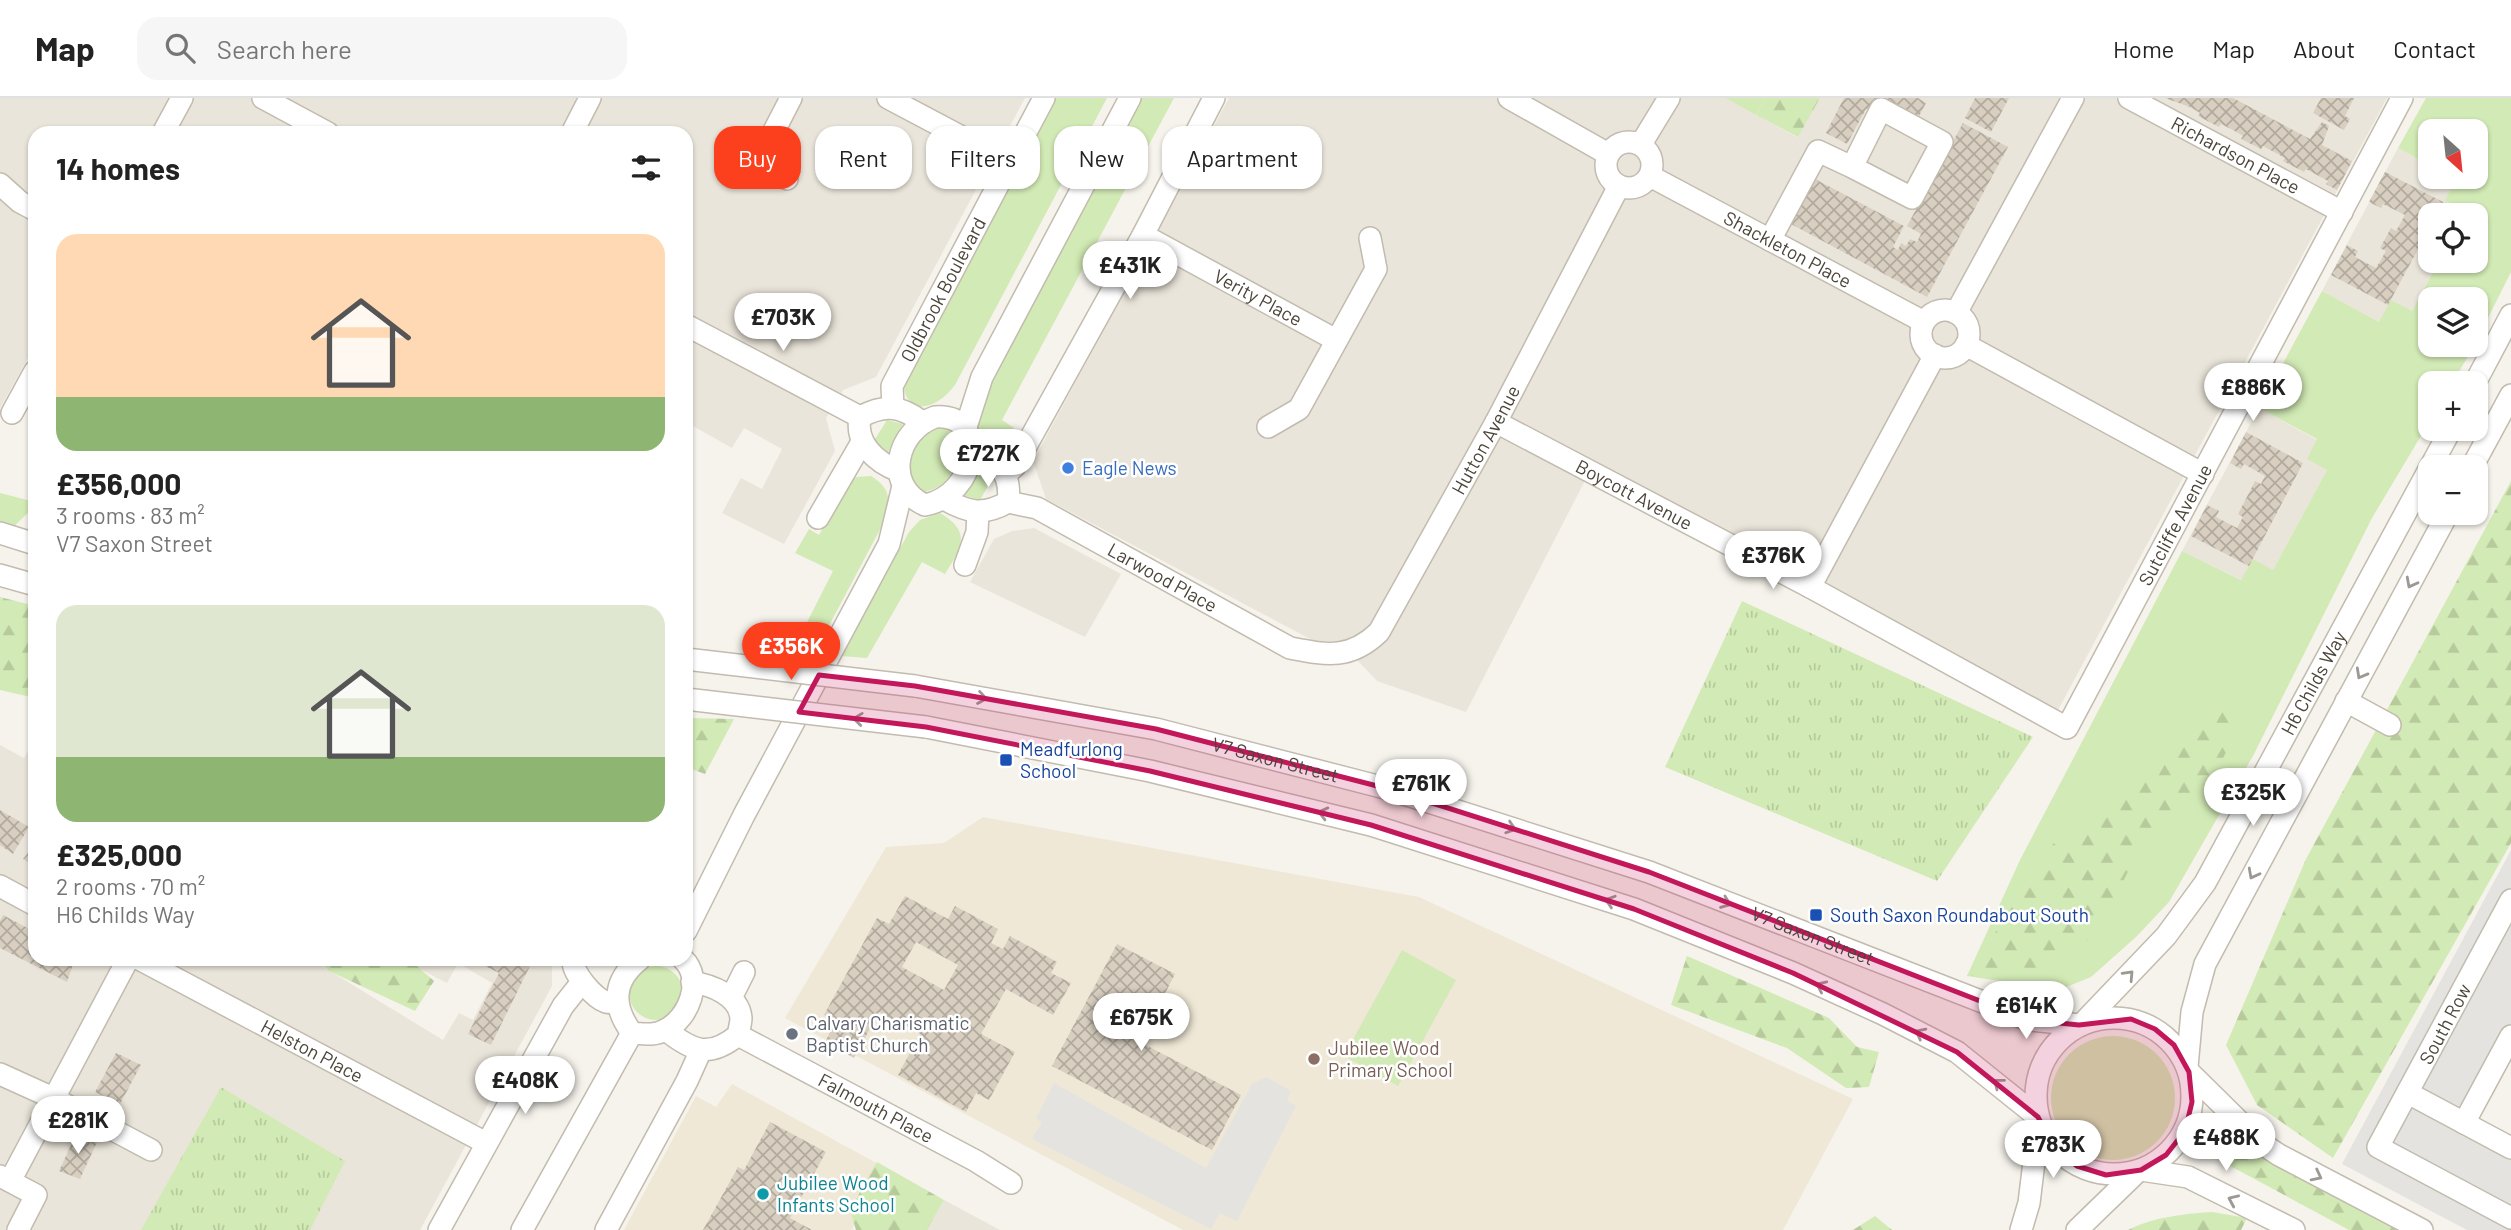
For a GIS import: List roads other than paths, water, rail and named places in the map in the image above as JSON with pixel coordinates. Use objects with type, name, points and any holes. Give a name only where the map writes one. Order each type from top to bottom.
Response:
[{"type":"street","points":[[167,126],[182,98]]},
{"type":"street","points":[[263,98],[315,126]]},
{"type":"street","points":[[576,126],[590,98]]},
{"type":"street","points":[[777,126],[791,98]]},
{"type":"street","points":[[888,98],[941,126]]},
{"type":"street","name":"Oldbrook Boulevard","points":[[1029,126],[1044,98]]},
{"type":"street","points":[[889,544],[934,502],[953,491],[969,469],[969,439],[982,377],[1130,98]]},
{"type":"street","points":[[1006,474],[1015,466],[1143,235],[1214,98]]},
{"type":"street","points":[[1509,98],[1608,153]]},
{"type":"street","points":[[1640,144],[1670,98]]},
{"type":"street","points":[[1956,313],[2073,98]]},
{"type":"street","name":"Richardson Place","points":[[2129,98],[2342,212]]},
{"type":"street","name":"Sutcliffe Avenue","points":[[2067,728],[2402,98]]},
{"type":"street","points":[[1770,240],[1818,150],[1912,198],[1942,142],[1881,109],[1852,167]]},
{"type":"street","points":[[1622,142],[1640,144],[1648,150],[1652,160],[1650,176],[1637,187],[1619,186],[1606,172],[1608,153],[1622,142]]},
{"type":"street","name":"Shackleton Place","points":[[1650,176],[1924,323]]},
{"type":"street","points":[[0,184],[28,206]]},
{"type":"street","name":"Hutton Avenue","points":[[1318,654],[1347,652],[1364,646],[1379,632],[1496,422],[1619,186]]},
{"type":"street","name":"Oldbrook Boulevard","points":[[893,408],[892,386],[995,189]]},
{"type":"street","name":"Verity Place","points":[[1143,235],[1336,340]]},
{"type":"street","points":[[1268,427],[1299,409],[1376,268],[1370,238]]},
{"type":"street","points":[[1938,311],[1956,313],[1968,327],[1966,345],[1953,356],[1935,355],[1922,341],[1924,323],[1938,311]]},
{"type":"street","points":[[2481,371],[2511,315]]},
{"type":"street","points":[[693,329],[860,416]]},
{"type":"street","points":[[1966,345],[2203,474]]},
{"type":"street","points":[[1810,587],[1935,355]]},
{"type":"street","points":[[693,917],[889,544],[901,479],[901,453],[909,434],[922,422],[944,416],[982,377]]},
{"type":"street","points":[[12,413],[28,384]]},
{"type":"street","points":[[2478,455],[2511,395]]},
{"type":"street","points":[[860,416],[878,408],[893,408],[912,414],[922,422]]},
{"type":"street","points":[[860,416],[858,430],[862,442],[884,466],[901,479],[912,499],[978,512],[992,511],[1008,502],[1010,487],[1006,474],[944,416]]},
{"type":"street","name":"Boycott Avenue","points":[[1496,422],[1810,587],[2067,728]]},
{"type":"street","name":"H6 Childs Way","points":[[2081,1025],[2166,936],[2205,883],[2445,441]]},
{"type":"street","points":[[818,518],[862,442]]},
{"type":"street","name":"Larwood Place","points":[[1008,502],[1037,508],[1290,648],[1318,654]]},
{"type":"street","points":[[965,565],[977,532],[978,512]]},
{"type":"street","name":"H6 Childs Way","points":[[2188,1069],[2192,1012],[2205,964],[2442,525]]},
{"type":"street","points":[[0,533],[28,542]]},
{"type":"street","points":[[0,575],[28,583]]},
{"type":"street","name":"V7 Saxon Street","points":[[693,660],[915,686],[1156,729],[1385,788],[1648,872],[2029,1020],[2081,1025]]},
{"type":"street","name":"V7 Saxon Street","points":[[693,700],[926,727],[1150,771],[1371,825],[1634,909],[1793,973],[1883,1014],[1957,1052],[2038,1119]]},
{"type":"street","points":[[2346,701],[2390,725]]},
{"type":"street","points":[[0,886],[28,901]]},
{"type":"street","name":"South Row","points":[[2511,900],[2378,1147],[2511,1218]]},
{"type":"street","points":[[18,1230],[36,1195],[5,1179],[53,1098],[124,966]]},
{"type":"street","name":"Helston Place","points":[[152,966],[486,1143]]},
{"type":"street","points":[[573,966],[582,982],[604,1002],[618,1003]]},
{"type":"street","points":[[631,966],[619,986],[618,1003],[622,1019],[632,1033],[651,1035],[666,1030],[682,1017],[691,999],[692,982],[688,966]]},
{"type":"street","points":[[731,998],[744,972]]},
{"type":"street","points":[[439,1230],[563,1006],[582,982]]},
{"type":"street","points":[[666,1030],[678,1040],[701,1050],[722,1049],[738,1035],[741,1016],[731,998],[710,985],[692,982]]},
{"type":"street","points":[[2021,1230],[2029,1203],[2038,1119],[2035,1090],[2042,1063],[2058,1041],[2081,1025],[2106,1018],[2131,1019],[2155,1029],[2174,1045],[2188,1069],[2261,1143],[2279,1156],[2422,1230]]},
{"type":"street","points":[[522,1230],[632,1033]]},
{"type":"street","name":"Falmouth Place","points":[[738,1035],[976,1161],[1011,1183]]},
{"type":"street","points":[[2465,1123],[2511,1037]]},
{"type":"street","points":[[606,1230],[701,1050]]},
{"type":"street","points":[[2077,1230],[2139,1171],[2166,1155],[2185,1131],[2192,1102],[2188,1069]]},
{"type":"street","points":[[0,1074],[53,1098],[151,1150]]},
{"type":"street","points":[[2409,1093],[2511,1147]]},
{"type":"street","points":[[2038,1119],[2053,1147],[2077,1166],[2106,1175],[2139,1171],[2188,1177],[2294,1230]]},
{"type":"place","name":"Eagle News","points":[[1068,468]]},
{"type":"place","name":"Meadfurlong School","points":[[1006,760]]},
{"type":"place","name":"South Saxon Roundabout South","points":[[1816,915]]},
{"type":"place","name":"Calvary Charismatic Baptist Church","points":[[792,1034]]},
{"type":"place","name":"Jubilee Wood Primary School","points":[[1314,1059]]},
{"type":"place","name":"Jubilee Wood Infants School","points":[[763,1194]]}]
